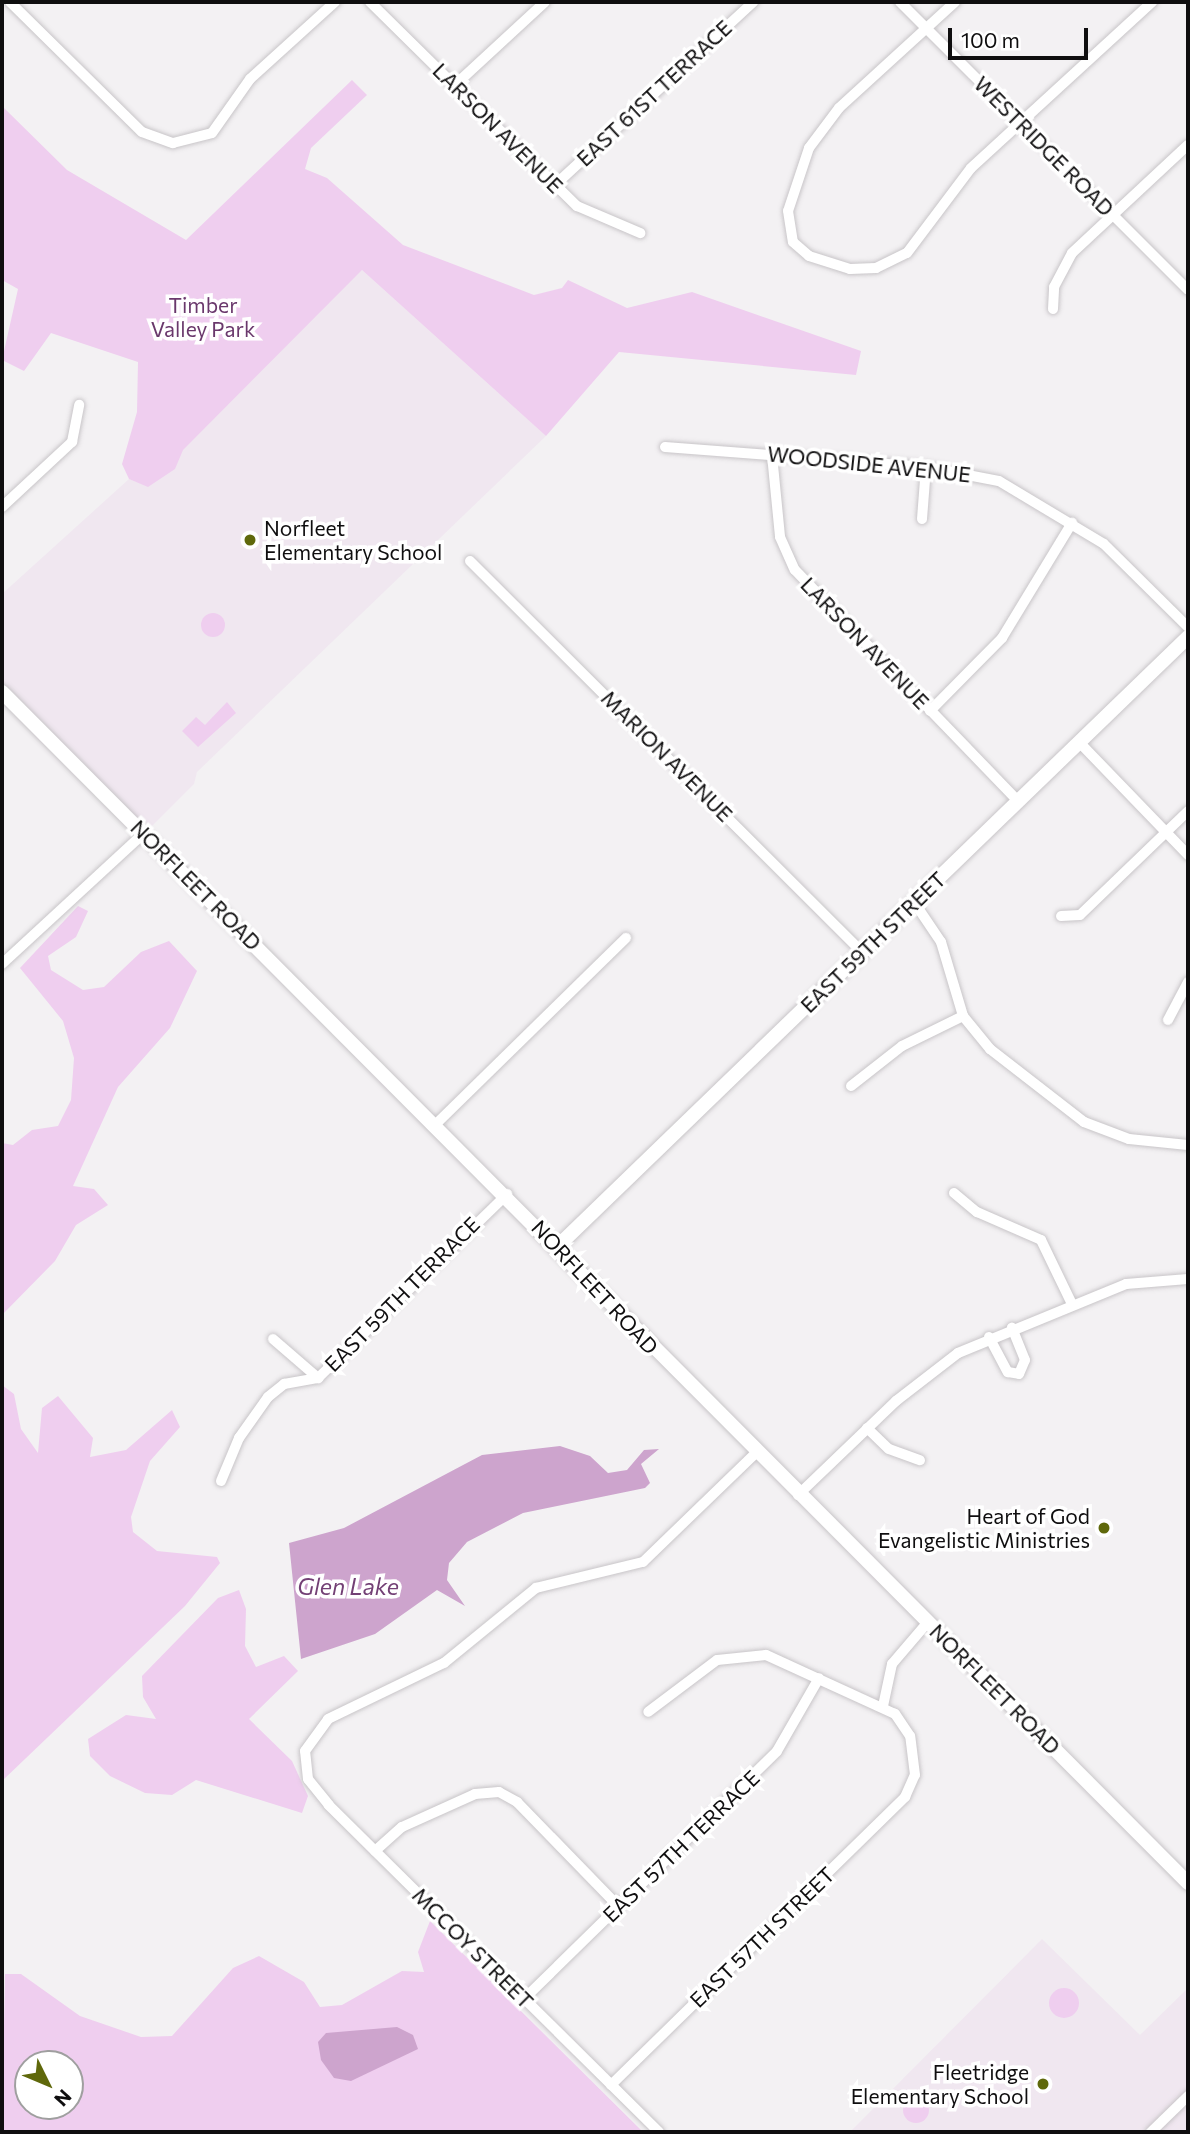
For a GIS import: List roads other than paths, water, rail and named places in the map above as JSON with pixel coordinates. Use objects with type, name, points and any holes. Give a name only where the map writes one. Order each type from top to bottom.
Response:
[{"type":"street","points":[[10,2],[142,132],[173,143],[212,133],[250,79],[335,2]]},
{"type":"street","name":"LARSON AVENUE","points":[[370,2],[555,185],[595,218],[640,233]]},
{"type":"street","points":[[455,85],[545,2]]},
{"type":"street","name":"EAST 61ST TERRACE","points":[[555,185],[753,2]]},
{"type":"street","name":"WESTRIDGE ROAD","points":[[900,2],[1188,290]]},
{"type":"street","points":[[955,2],[839,108],[809,148],[788,211],[800,249],[850,269],[896,260],[920,240],[971,168],[1152,2]]},
{"type":"street","points":[[1053,309],[1063,264],[1188,145]]},
{"type":"street","points":[[2,507],[72,442],[79,405]]},
{"type":"street","name":"WOODSIDE AVENUE","points":[[665,447],[926,467],[999,481],[1073,523],[1132,568],[1188,626]]},
{"type":"street","name":"LARSON AVENUE","points":[[772,454],[780,537],[795,570],[1018,801]]},
{"type":"street","points":[[922,519],[926,467]]},
{"type":"street","points":[[930,711],[1002,638],[1073,523]]},
{"type":"street","name":"MARION AVENUE","points":[[470,561],[862,952]]},
{"type":"street","name":"EAST 59TH STREET","points":[[557,1247],[1188,637]]},
{"type":"street","name":"NORFLEET ROAD","points":[[2,692],[507,1194],[756,1453],[1188,1884]]},
{"type":"street","points":[[1079,742],[1188,855]]},
{"type":"street","points":[[1061,916],[1080,915],[1188,811]]},
{"type":"street","points":[[2,964],[144,833]]},
{"type":"street","points":[[914,902],[941,942],[963,1016],[990,1049],[1084,1122],[1129,1139],[1188,1145]]},
{"type":"street","points":[[436,1124],[626,938]]},
{"type":"street","points":[[1168,1020],[1188,982]]},
{"type":"street","points":[[851,1086],[902,1046],[963,1016]]},
{"type":"street","points":[[954,1193],[977,1212],[1041,1240],[1072,1304]]},
{"type":"street","name":"EAST 59TH TERRACE","points":[[221,1481],[239,1438],[268,1397],[284,1384],[318,1378],[507,1194]]},
{"type":"street","points":[[798,1495],[928,1373],[989,1337],[1072,1304],[1143,1280],[1188,1279]]},
{"type":"street","points":[[989,1337],[1008,1372],[1019,1374],[1026,1365],[1012,1327]]},
{"type":"street","points":[[273,1339],[318,1378]]},
{"type":"street","points":[[867,1428],[889,1449],[920,1460]]},
{"type":"street","name":"MCCOY STREET","points":[[659,2132],[314,1789],[305,1754],[309,1738],[328,1719],[444,1663],[536,1588],[643,1562],[756,1453]]},
{"type":"street","points":[[648,1712],[690,1675],[735,1654],[766,1655],[883,1706],[892,1664],[927,1622]]},
{"type":"street","name":"EAST 57TH TERRACE","points":[[524,1999],[777,1751],[819,1678]]},
{"type":"street","name":"EAST 57TH STREET","points":[[611,2085],[909,1787],[915,1764],[910,1736],[883,1706]]},
{"type":"street","points":[[374,1851],[402,1828],[475,1794],[499,1792],[517,1802],[618,1906]]},
{"type":"street","points":[[1151,2132],[1188,2096]]},
{"type":"water","name":"Glen Lake","points":[[560,1446],[590,1456],[608,1473],[627,1470],[644,1450],[659,1449],[641,1464],[650,1483],[645,1488],[523,1513],[467,1542],[449,1563],[447,1580],[465,1606],[437,1590],[375,1634],[301,1659],[289,1543],[344,1528],[482,1455]]},
{"type":"water","points":[[397,2027],[413,2035],[418,2049],[351,2081],[334,2078],[321,2060],[318,2042],[326,2033]]},
{"type":"place","name":"Norfleet Elementary School","points":[[250,540]]},
{"type":"place","name":"Heart of God Evangelistic Ministries","points":[[1104,1528]]},
{"type":"place","name":"Fleetridge Elementary School","points":[[1043,2084]]},
{"type":"park label","name":"Timber Valley Park","points":[[203,317]]}]
